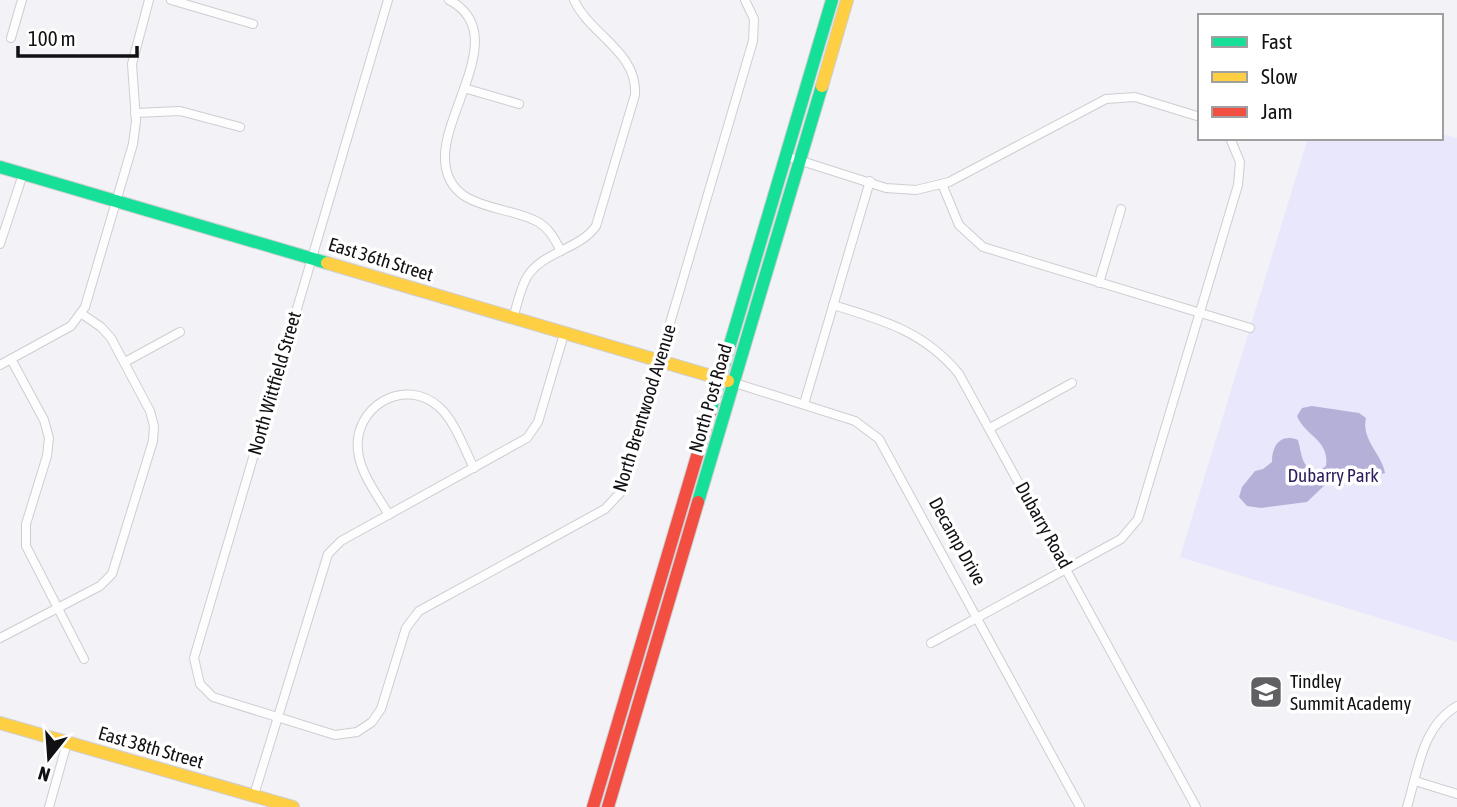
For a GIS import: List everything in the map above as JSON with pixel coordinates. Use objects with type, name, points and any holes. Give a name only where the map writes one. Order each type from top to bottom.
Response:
[{"type":"main road","name":"North Post Road","points":[[608,807],[728,381],[786,156],[832,0]]},
{"type":"main road","name":"North Post Road","points":[[593,807],[800,160],[848,0]]},
{"type":"main road","name":"East 36th Street","points":[[0,167],[728,381]]},
{"type":"main road","name":"East 38th Street","points":[[0,723],[293,807]]},
{"type":"street","points":[[11,38],[22,0]]},
{"type":"street","points":[[0,365],[71,326],[82,314],[134,144],[132,60],[149,0]]},
{"type":"street","points":[[172,0],[253,24]]},
{"type":"street","name":"North Wittfield Street","points":[[277,718],[213,697],[200,684],[194,658],[388,0]]},
{"type":"street","points":[[449,0],[465,12],[475,32],[475,50],[445,153],[451,183],[473,201],[538,222],[552,235],[561,251]]},
{"type":"street","points":[[513,319],[528,275],[543,261],[584,239],[598,222],[635,91],[629,64],[583,15],[574,0]]},
{"type":"street","name":"North Brentwood Avenue","points":[[277,718],[335,735],[354,733],[364,728],[381,709],[406,628],[416,613],[608,507],[622,486],[753,41],[754,19],[746,2]]},
{"type":"street","points":[[464,88],[519,104]]},
{"type":"street","points":[[786,156],[905,190],[942,184],[1106,99],[1135,97],[1198,116]]},
{"type":"street","points":[[135,113],[180,111],[240,127]]},
{"type":"street","points":[[931,643],[1121,539],[1138,519],[1239,181],[1240,166],[1231,140]]},
{"type":"street","points":[[0,244],[23,174]]},
{"type":"street","points":[[804,404],[870,181]]},
{"type":"street","points":[[942,184],[959,225],[980,246],[1250,328]]},
{"type":"street","points":[[1099,283],[1121,209]]},
{"type":"street","name":"Dubarry Road","points":[[833,305],[892,323],[934,347],[959,373],[1068,568],[1196,807]]},
{"type":"street","points":[[0,638],[100,586],[114,571],[153,441],[152,415],[125,362],[106,332],[82,314]]},
{"type":"street","points":[[125,362],[180,332]]},
{"type":"street","points":[[254,795],[324,560],[341,541],[520,443],[535,428],[564,334]]},
{"type":"street","points":[[11,359],[48,430],[48,452],[26,524],[25,539],[30,556],[84,659]]},
{"type":"street","name":"Decamp Drive","points":[[728,381],[855,421],[874,433],[1080,807]]},
{"type":"street","points":[[990,428],[1072,383]]},
{"type":"street","points":[[389,515],[362,467],[358,449],[363,421],[384,400],[400,394],[413,394],[439,407],[474,468]]},
{"type":"street","points":[[1407,807],[1431,730],[1444,715],[1457,706]]},
{"type":"street","points":[[49,807],[67,743]]},
{"type":"street","points":[[1415,781],[1457,794]]},
{"type":"green space","name":"Dubarry Park","points":[[1443,134],[1457,138],[1457,642],[1180,557],[1307,140],[1443,140]]},
{"type":"shaded area","points":[[1312,406],[1359,413],[1366,418],[1366,433],[1385,473],[1370,478],[1329,481],[1307,502],[1261,508],[1247,506],[1239,497],[1242,487],[1255,471],[1272,462],[1278,442],[1286,438],[1298,440],[1308,468],[1318,472],[1326,466],[1321,444],[1297,416],[1302,408]]},
{"type":"traffic: fast","points":[[710,412],[832,0]]},
{"type":"traffic: fast","points":[[698,502],[822,86]]},
{"type":"traffic: fast","points":[[0,167],[327,263]]},
{"type":"traffic: slow","points":[[822,86],[847,0]]},
{"type":"traffic: slow","points":[[327,263],[728,381]]},
{"type":"traffic: slow","points":[[0,723],[293,807]]},
{"type":"traffic: jam","points":[[593,807],[710,412]]},
{"type":"traffic: jam","points":[[608,807],[698,502]]},
{"type":"place","name":"Tindley Summit Academy","points":[[1266,692]]}]
